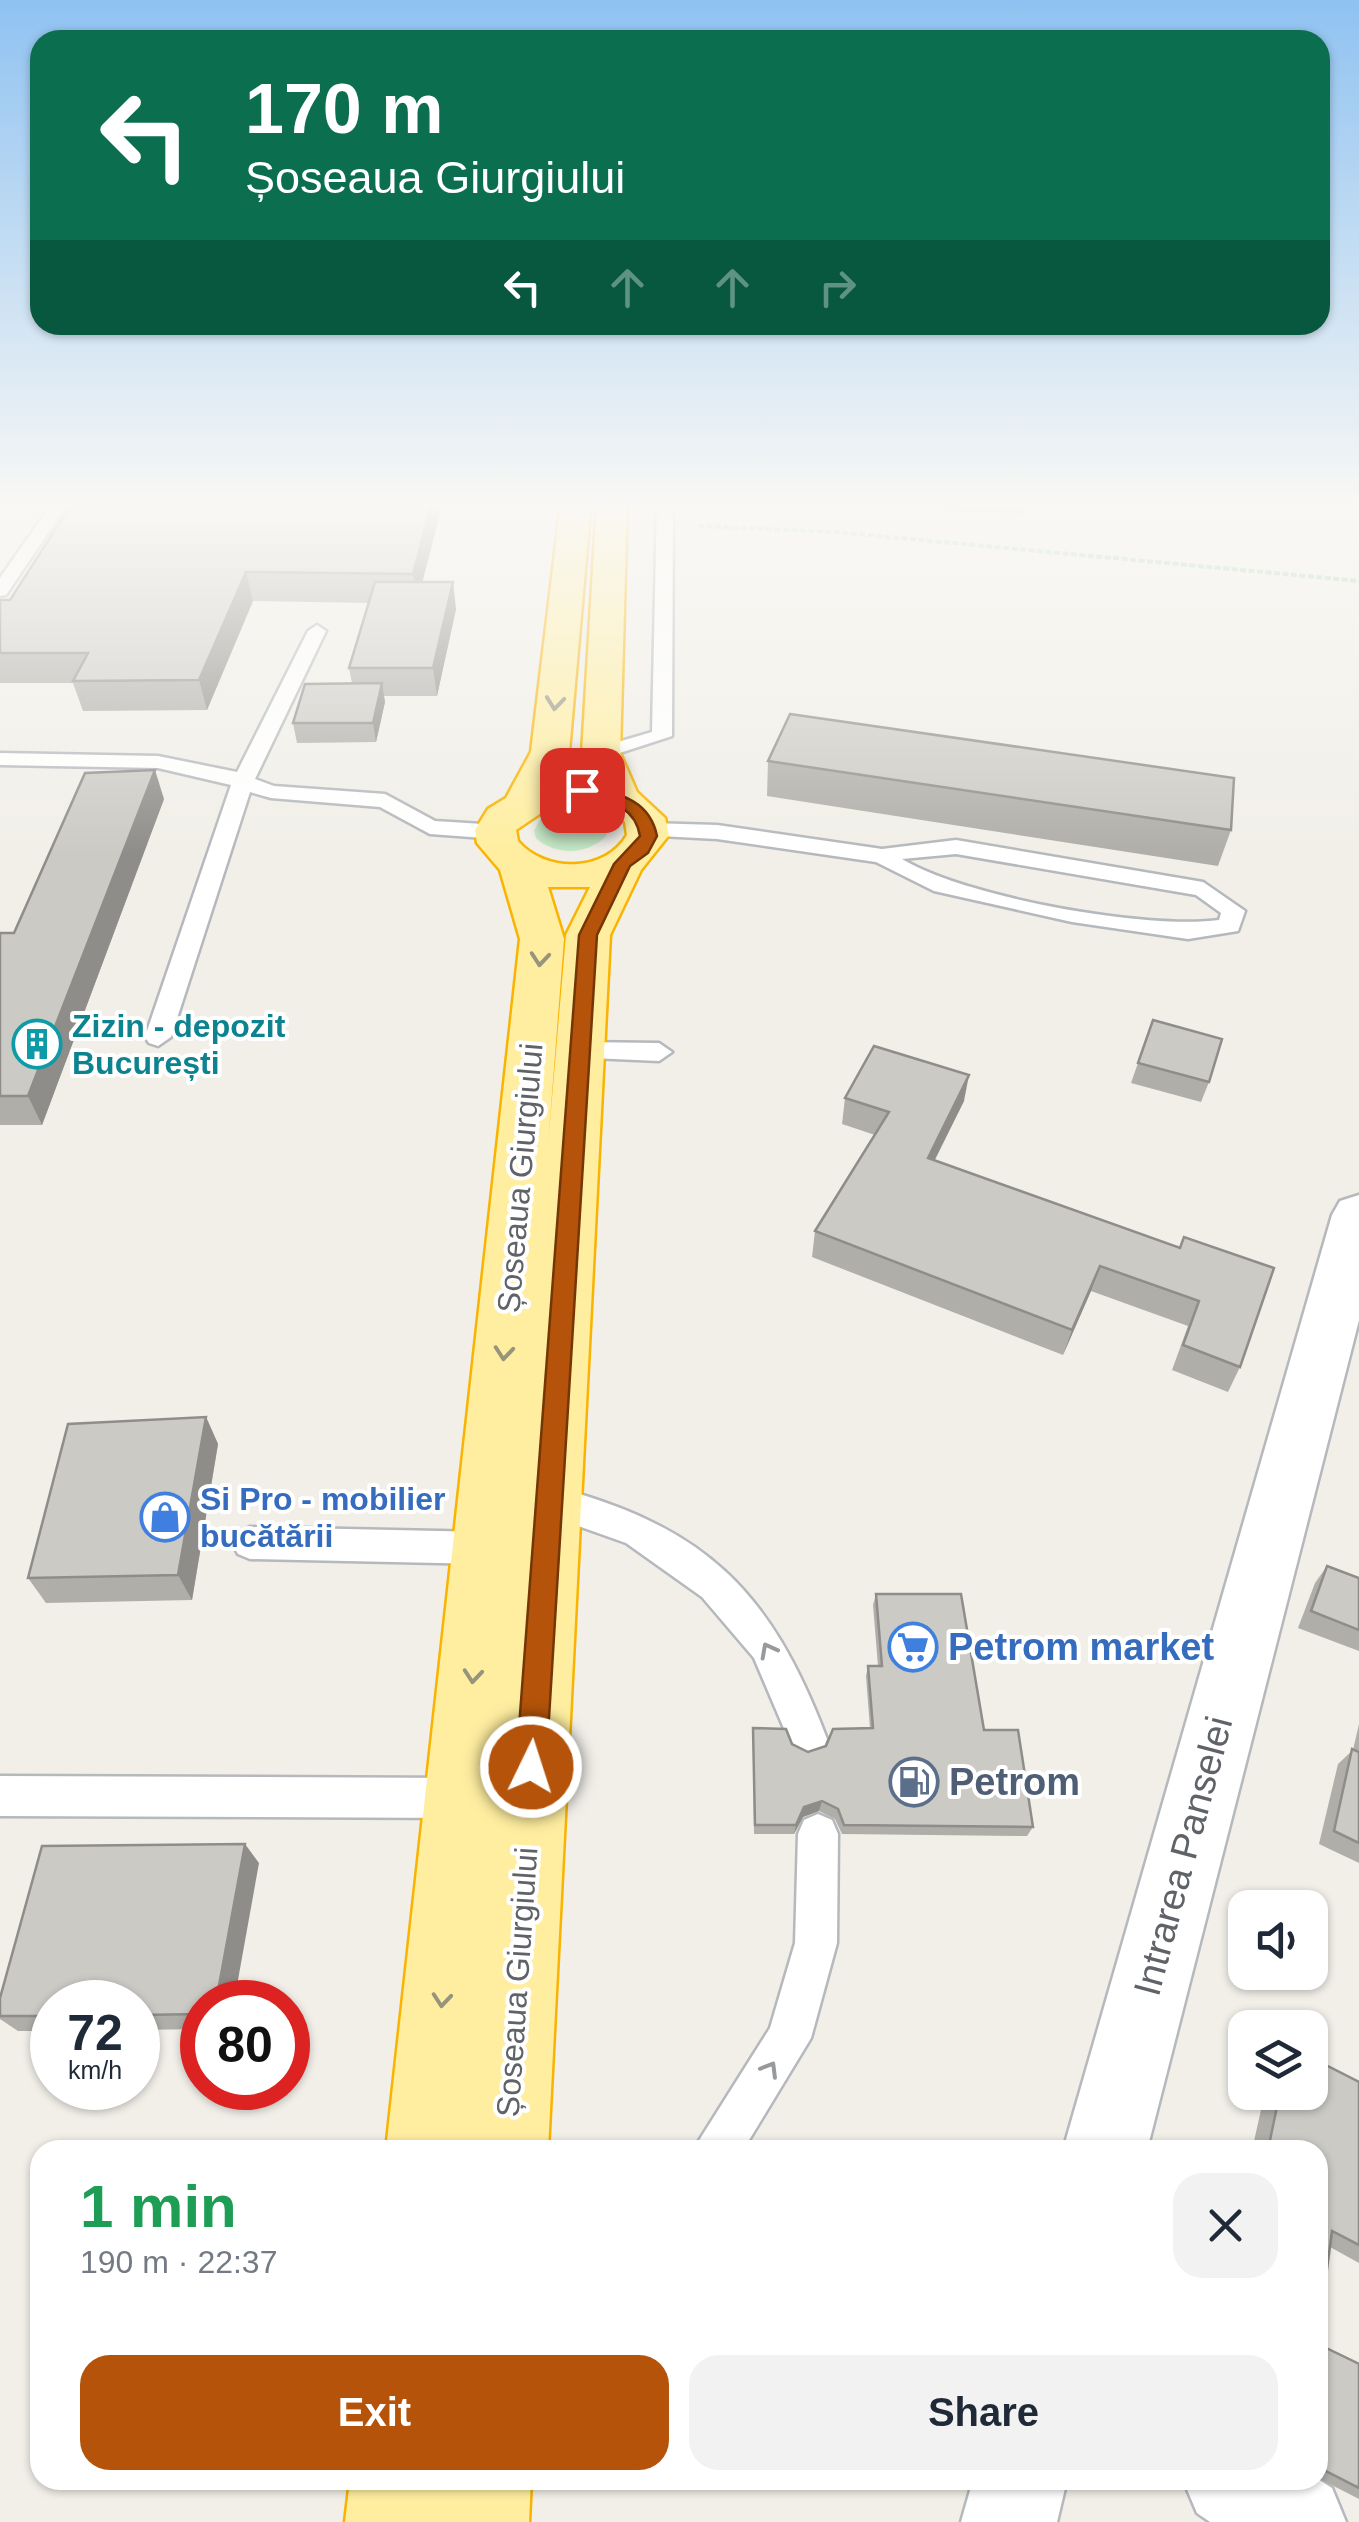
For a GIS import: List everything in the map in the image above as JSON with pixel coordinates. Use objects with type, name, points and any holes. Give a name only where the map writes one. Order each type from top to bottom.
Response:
[{"type":"highway","points":[[514,833],[550,752],[564,620]]},
{"type":"highway","points":[[607,620],[601,753],[620,798]]},
{"type":"highway","points":[[582,790],[620,798],[639,810],[636,847],[604,871],[560,876],[514,833],[582,790]]},
{"type":"highway","name":"Șoseaua Giurgiului","points":[[429,2140],[542,939],[514,833]]},
{"type":"highway","name":"Șoseaua Giurgiului","points":[[507,2140],[588,935],[636,847]]},
{"type":"highway","points":[[393,2522],[396,2490]]},
{"type":"highway","points":[[481,2522],[483,2490]]},
{"type":"street","name":"Intrarea Panselei","points":[[1107,2140],[1359,1215]]},
{"type":"street","points":[[1009,2522],[1017,2490]]},
{"type":"street","points":[[1246,2490],[1298,2522]]},
{"type":"lane","points":[[601,753],[662,736],[664,620]]},
{"type":"lane","points":[[158,1036],[242,783],[317,631]]},
{"type":"lane","points":[[0,759],[158,762],[216,772],[271,792],[385,801],[430,827],[514,833]]},
{"type":"lane","points":[[636,847],[717,832],[882,856],[944,846],[1203,889],[1228,903],[1232,920],[1229,926],[1188,932],[939,888],[898,869],[882,856]]},
{"type":"lane","points":[[578,1050],[660,1052]]},
{"type":"lane","points":[[548,1500],[604,1512],[654,1536],[718,1592],[760,1635],[808,1739]]},
{"type":"lane","points":[[250,1543],[485,1548]]},
{"type":"lane","points":[[0,1796],[462,1798]]},
{"type":"lane","points":[[723,2140],[789,2038],[816,1943],[818,1834]]},
{"type":"green space","points":[[571,809],[601,817],[609,829],[606,836],[590,847],[571,851],[552,848],[536,838],[534,831],[541,818]]},
{"type":"building","points":[[0,620],[225,620],[199,680],[73,681],[88,653],[0,653]]},
{"type":"building","points":[[364,620],[444,620],[433,668],[349,668]]},
{"type":"building","points":[[382,683],[373,723],[293,723],[305,684]]},
{"type":"building","points":[[790,714],[1234,778],[1231,830],[768,761]]},
{"type":"building","points":[[155,770],[28,1096],[0,1096],[0,933],[14,933],[85,773]]},
{"type":"building","points":[[1153,1020],[1222,1039],[1209,1082],[1138,1063]]},
{"type":"building","points":[[874,1046],[969,1075],[928,1158],[1180,1248],[1184,1237],[1274,1268],[1240,1367],[1183,1345],[1199,1301],[1100,1266],[1072,1330],[815,1231],[889,1112],[845,1098]]},
{"type":"building","points":[[206,1417],[178,1575],[28,1578],[68,1424]]},
{"type":"building","points":[[1327,1566],[1359,1578],[1359,1630],[1311,1611]]},
{"type":"building","points":[[876,1594],[961,1594],[984,1730],[1018,1730],[1033,1827],[844,1825],[838,1809],[822,1801],[804,1807],[796,1825],[755,1825],[753,1728],[786,1729],[792,1744],[808,1752],[826,1746],[833,1729],[873,1728],[868,1666],[882,1666]]},
{"type":"building","points":[[1352,1749],[1359,1752],[1359,1843],[1334,1831]]},
{"type":"building","points":[[245,1844],[220,1980],[180,1980],[180,2014],[160,2015],[160,1980],[30,1980],[30,2016],[0,2016],[0,1998],[42,1846]]},
{"type":"building","points":[[1328,2066],[1359,2082],[1359,2245],[1332,2231],[1328,2262],[1328,2140],[1270,2140],[1276,2110],[1328,2110]]},
{"type":"building","points":[[1328,2349],[1359,2364],[1359,2488],[1328,2472]]},
{"type":"place","name":"Zizin - depozit București","points":[[37,1044]]},
{"type":"place","name":"Si Pro - mobilier bucătării","points":[[165,1517]]},
{"type":"place","name":"Petrom market","points":[[913,1647]]},
{"type":"place","name":"Petrom","points":[[914,1782]]},
{"type":"route","points":[[531,1767],[588,935],[623,864],[642,849],[649,830],[645,818],[631,804],[582,790]]}]
